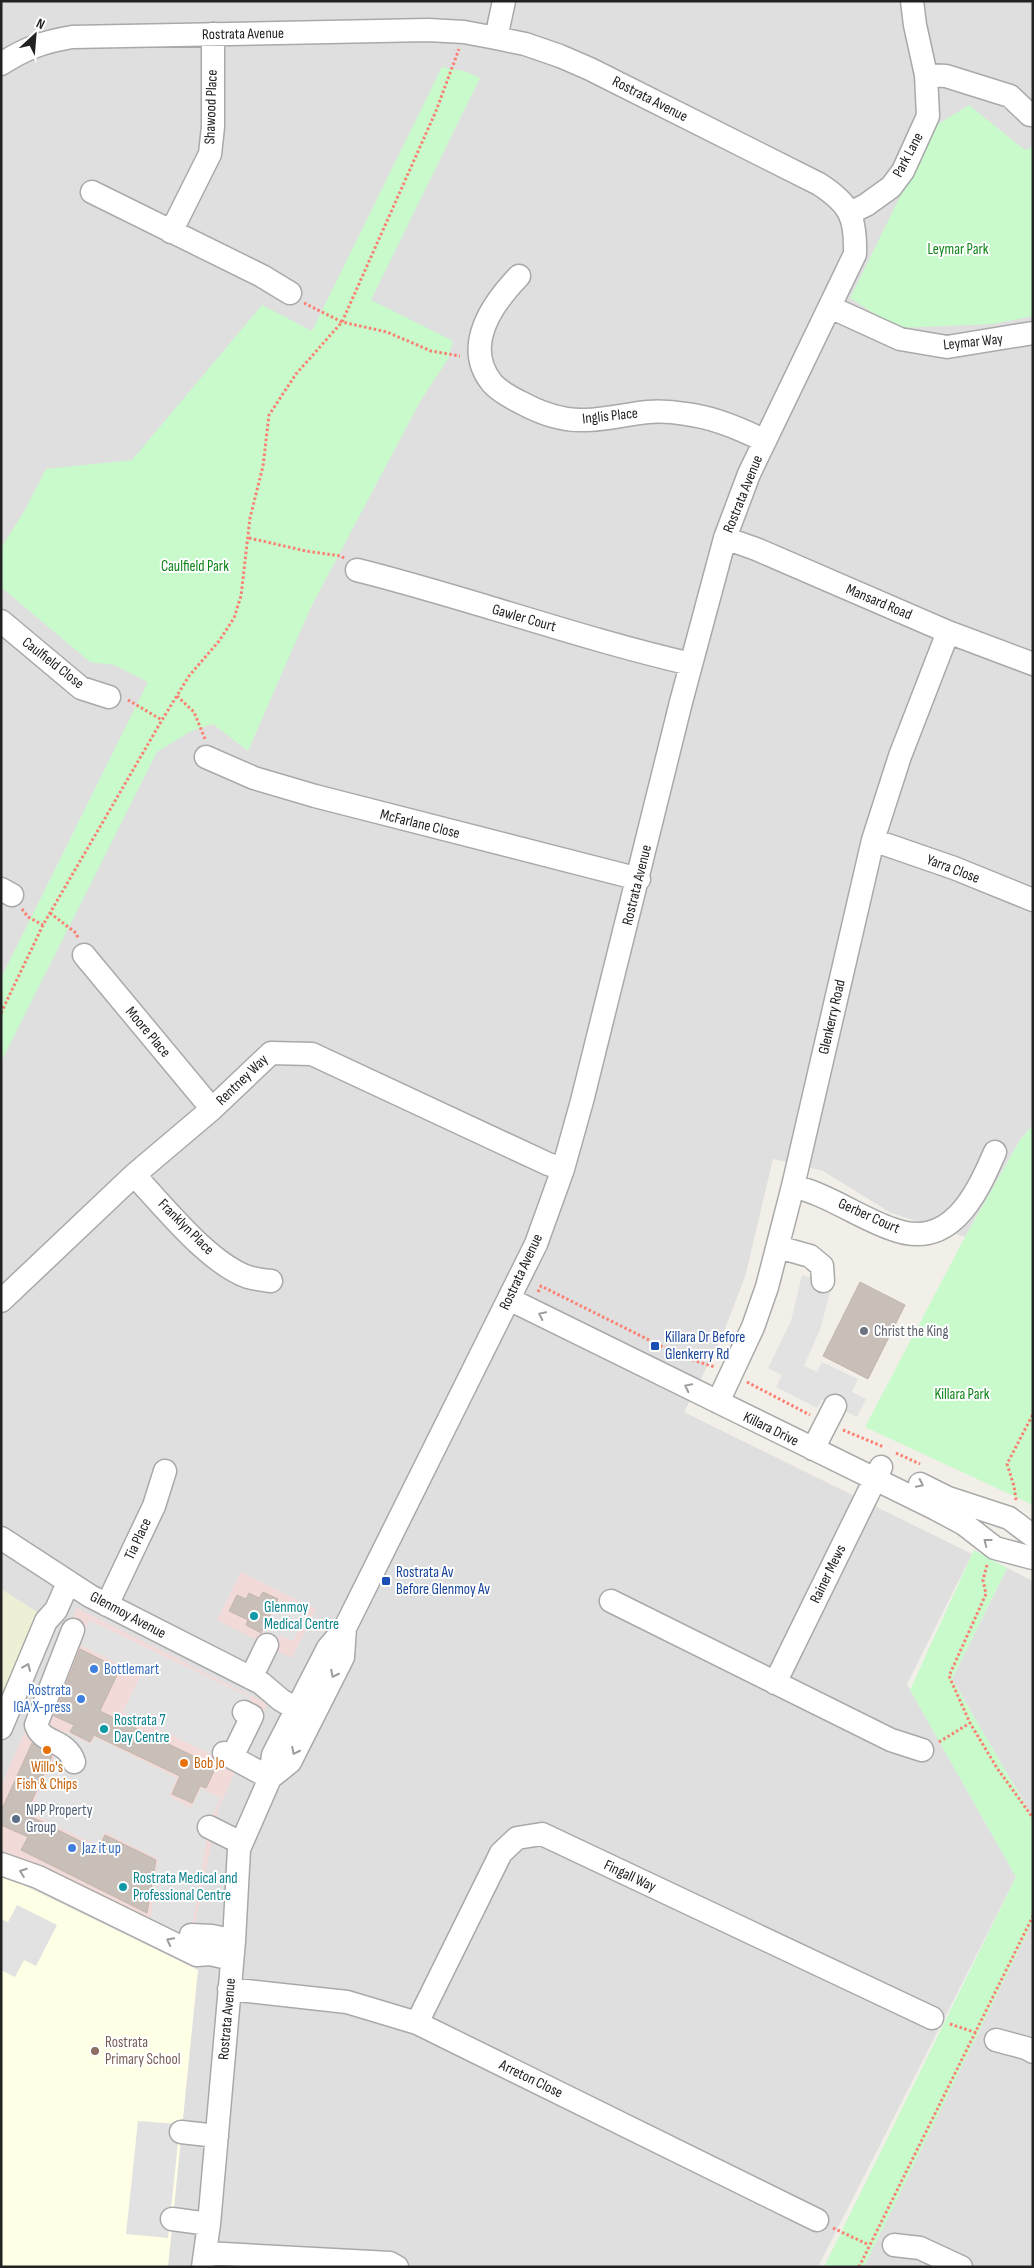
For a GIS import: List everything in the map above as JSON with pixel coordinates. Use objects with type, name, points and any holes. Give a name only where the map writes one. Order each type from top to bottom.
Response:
[{"type":"street","points":[[496,38],[504,1]]},
{"type":"street","name":"Park Lane","points":[[850,213],[866,206],[891,187],[903,171],[928,116],[926,75],[915,25],[912,1]]},
{"type":"street","name":"Rostrata Avenue","points":[[1,64],[21,51],[44,42],[72,37],[428,30],[464,32],[496,38],[526,44],[590,69],[819,184],[836,195],[850,213],[856,230],[855,254],[746,481],[725,538],[691,664],[639,879],[563,1168],[536,1244],[345,1628],[328,1648],[307,1706],[273,1755],[270,1778],[241,1843],[217,2136],[204,2260]]},
{"type":"street","name":"Shawood Place","points":[[172,232],[210,154],[213,127],[213,34]]},
{"type":"street","points":[[926,75],[946,76],[1010,96],[1030,115]]},
{"type":"street","points":[[92,192],[262,276],[290,293]]},
{"type":"street","name":"Inglis Place","points":[[519,276],[503,293],[489,313],[481,334],[481,354],[484,368],[491,382],[501,391],[531,408],[557,417],[585,420],[650,412],[688,414],[743,430],[765,440]]},
{"type":"street","name":"Leymar Way","points":[[830,307],[900,339],[947,348],[1033,333]]},
{"type":"street","name":"Mansard Road","points":[[725,538],[765,553],[948,632],[1033,664]]},
{"type":"street","name":"Gawler Court","points":[[357,570],[398,580],[538,623],[691,664]]},
{"type":"street","name":"Caulfield Close","points":[[1,621],[81,688],[109,697]]},
{"type":"street","name":"Glenkerry Road","points":[[724,1388],[752,1327],[778,1247],[873,840],[900,756],[948,632]]},
{"type":"street","name":"McFarlane Close","points":[[206,758],[254,778],[314,796],[639,879]]},
{"type":"street","name":"Yarra Close","points":[[873,840],[954,868],[1033,900]]},
{"type":"street","name":"Moore Place","points":[[84,955],[212,1109]]},
{"type":"street","name":"Rentney Way","points":[[1,1301],[134,1175],[212,1109],[271,1053],[312,1054],[548,1164],[563,1168]]},
{"type":"street","name":"Gerber Court","points":[[793,1186],[828,1198],[892,1229],[920,1234],[945,1228],[963,1211],[980,1186],[995,1152]]},
{"type":"street","name":"Franklyn Place","points":[[134,1175],[201,1245],[221,1261],[247,1276],[271,1282]]},
{"type":"street","points":[[778,1247],[810,1256],[822,1266],[823,1281]]},
{"type":"street","name":"Killara Drive","points":[[512,1292],[536,1295],[724,1388]]},
{"type":"street","name":"Killara Drive","points":[[512,1292],[724,1388],[824,1429],[878,1472],[964,1524],[995,1548],[1033,1558]]},
{"type":"street","name":"Tia Place","points":[[74,1762],[71,1753],[62,1745],[42,1735],[36,1725],[78,1633],[154,1506],[165,1471]]},
{"type":"street","name":"Killara Drive","points":[[878,1472],[1009,1518],[1033,1536]]},
{"type":"street","name":"Rainer Mews","points":[[775,1682],[878,1472]]},
{"type":"street","name":"Glenmoy Avenue","points":[[1,1538],[68,1583],[98,1600],[307,1706]]},
{"type":"street","points":[[1,1728],[46,1621],[56,1610],[68,1583]]},
{"type":"street","points":[[611,1601],[891,1740],[922,1750]]},
{"type":"street","points":[[256,1680],[267,1645]]},
{"type":"street","points":[[244,1712],[252,1716],[228,1755],[270,1778]]},
{"type":"street","points":[[209,1827],[241,1843]]},
{"type":"street","name":"Fingall Way","points":[[417,2023],[501,1853],[517,1838],[542,1834],[932,2018]]},
{"type":"street","points":[[1,1864],[52,1891],[197,1955],[233,1950]]},
{"type":"street","points":[[191,1935],[212,1936],[233,1950]]},
{"type":"street","name":"Arreton Close","points":[[229,1989],[348,2002],[417,2023],[817,2220]]},
{"type":"street","points":[[986,2037],[1026,2048],[1033,2052]]},
{"type":"street","points":[[181,2132],[217,2136]]},
{"type":"street","points":[[172,2219],[209,2224]]},
{"type":"street","points":[[894,2245],[920,2248],[961,2267]]},
{"type":"street","points":[[204,2260],[390,2263],[397,2267]]},
{"type":"path","points":[[1,1013],[43,925],[162,720],[188,676],[219,641],[234,618],[241,596],[250,518],[263,466],[269,415],[296,374],[342,322],[436,111],[464,32]]},
{"type":"path","points":[[290,293],[312,308],[342,322],[387,332],[431,351],[450,356],[481,354]]},
{"type":"path","points":[[249,538],[306,551],[341,556],[357,570]]},
{"type":"path","points":[[177,696],[194,712],[205,736],[206,758]]},
{"type":"path","points":[[109,697],[130,700],[162,720]]},
{"type":"path","points":[[6,892],[28,917],[43,925]]},
{"type":"path","points":[[50,914],[76,933],[84,955]]},
{"type":"path","points":[[536,1295],[541,1286],[684,1357],[724,1388],[824,1429],[856,1434],[920,1465]]},
{"type":"path","points":[[1014,1507],[1016,1503],[1015,1491],[1007,1464],[1033,1414]]},
{"type":"path","points":[[988,1562],[983,1580],[986,1594],[949,1676],[970,1723],[997,1768],[1033,1818]]},
{"type":"path","points":[[922,1750],[970,1723]]},
{"type":"path","points":[[859,2267],[869,2245],[986,2037],[1033,1916]]},
{"type":"path","points":[[932,2018],[986,2037]]},
{"type":"path","points":[[817,2220],[869,2245]]},
{"type":"shaded area","points":[[1,1],[1033,1],[1033,1125],[1020,1140],[965,1237],[891,1213],[823,1171],[773,1159],[745,1277],[721,1339],[684,1412],[972,1554],[907,1684],[1016,1877],[818,2267],[1,2267]]},
{"type":"shaded area","points":[[802,1275],[832,1284],[821,1327],[804,1366],[817,1372],[822,1362],[858,1379],[852,1392],[866,1399],[857,1417],[822,1399],[817,1408],[776,1387],[782,1375],[768,1368],[791,1321]]},
{"type":"shaded area","points":[[1007,1568],[1033,1581],[1033,1818],[952,1679]]},
{"type":"shaded area","points":[[241,1572],[316,1609],[292,1658],[217,1620]]},
{"type":"shaded area","points":[[1,1589],[42,1615],[1,1711]]},
{"type":"shaded area","points":[[280,1600],[306,1613],[293,1641],[280,1635],[274,1648],[260,1642]]},
{"type":"shaded area","points":[[77,1608],[267,1704],[219,1807],[191,1943],[1,1851],[1,1787]]},
{"type":"shaded area","points":[[89,1620],[251,1698],[221,1759],[123,1712],[141,1675],[78,1644]]},
{"type":"shaded area","points":[[66,1732],[91,1744],[95,1737],[177,1778],[169,1796],[191,1808],[201,1788],[221,1798],[210,1819],[190,1941],[150,1922],[158,1859],[105,1832],[98,1846],[39,1817],[45,1805],[35,1800]]},
{"type":"shaded area","name":"Rostrata Primary School","points":[[1,1874],[198,1970],[168,2267],[1,2267]]},
{"type":"shaded area","points":[[17,1905],[57,1925],[36,1966],[24,1960],[15,1977],[1,1970],[1,1919],[8,1922]]},
{"type":"shaded area","points":[[1033,1921],[1033,2267],[863,2267]]},
{"type":"shaded area","points":[[138,2121],[180,2124],[168,2238],[126,2234]]},
{"type":"green space","name":"Caulfield Park","points":[[442,67],[464,71],[480,78],[371,300],[453,341],[448,359],[421,400],[311,607],[248,751],[213,724],[191,731],[157,752],[1,1062],[1,978],[148,682],[114,665],[90,662],[1,587],[1,548],[25,510],[46,469],[132,460],[262,305],[312,331]]},
{"type":"green space","name":"Leymar Park","points":[[969,105],[1025,150],[1033,147],[1033,316],[993,324],[897,328],[850,298],[935,126]]},
{"type":"green space","name":"Killara Park","points":[[1033,1125],[1033,1505],[865,1427],[965,1237],[1020,1140]]},
{"type":"green space","points":[[974,1550],[1007,1568],[952,1679],[1033,1818],[1033,1921],[864,2267],[824,2267],[1016,1877],[910,1690]]},
{"type":"building","name":"Christ the King","points":[[860,1282],[905,1305],[868,1379],[823,1356]]},
{"type":"building","name":"Glenmoy Medical Centre","points":[[263,1592],[278,1599],[261,1633],[246,1625],[248,1620],[229,1611],[237,1595],[246,1599],[249,1593],[259,1598]]},
{"type":"building","name":"Rostrata 7 Day Centre","points":[[80,1649],[106,1662],[103,1668],[117,1675],[100,1711],[216,1767],[206,1788],[200,1786],[192,1803],[172,1794],[180,1776],[94,1735],[90,1742],[70,1732],[74,1725],[54,1716]]},
{"type":"building","name":"Rostrata Medical and Professional Centre","points":[[32,1743],[52,1756],[26,1814],[98,1850],[105,1835],[156,1860],[147,1913],[21,1850],[28,1837],[1,1825],[1,1811]]},
{"type":"place","name":"Christ the King","points":[[864,1331]]},
{"type":"place","name":"Killara Dr Before Glenkerry Rd","points":[[655,1346]]},
{"type":"place","name":"Rostrata Av Before Glenmoy Av","points":[[386,1581]]},
{"type":"place","name":"Glenmoy Medical Centre","points":[[254,1616]]},
{"type":"place","name":"Bottlemart","points":[[94,1669]]},
{"type":"place","name":"Rostrata IGA X-press","points":[[81,1699]]},
{"type":"place","name":"Rostrata 7 Day Centre","points":[[104,1729]]},
{"type":"place","name":"Willo's Fish & Chips","points":[[47,1750]]},
{"type":"place","name":"Bob Jo","points":[[184,1763]]},
{"type":"place","name":"NPP Property Group","points":[[16,1819]]},
{"type":"place","name":"Jaz it up","points":[[72,1848]]},
{"type":"place","name":"Rostrata Medical and Professional Centre","points":[[123,1887]]},
{"type":"place","name":"Rostrata Primary School","points":[[95,2051]]}]
